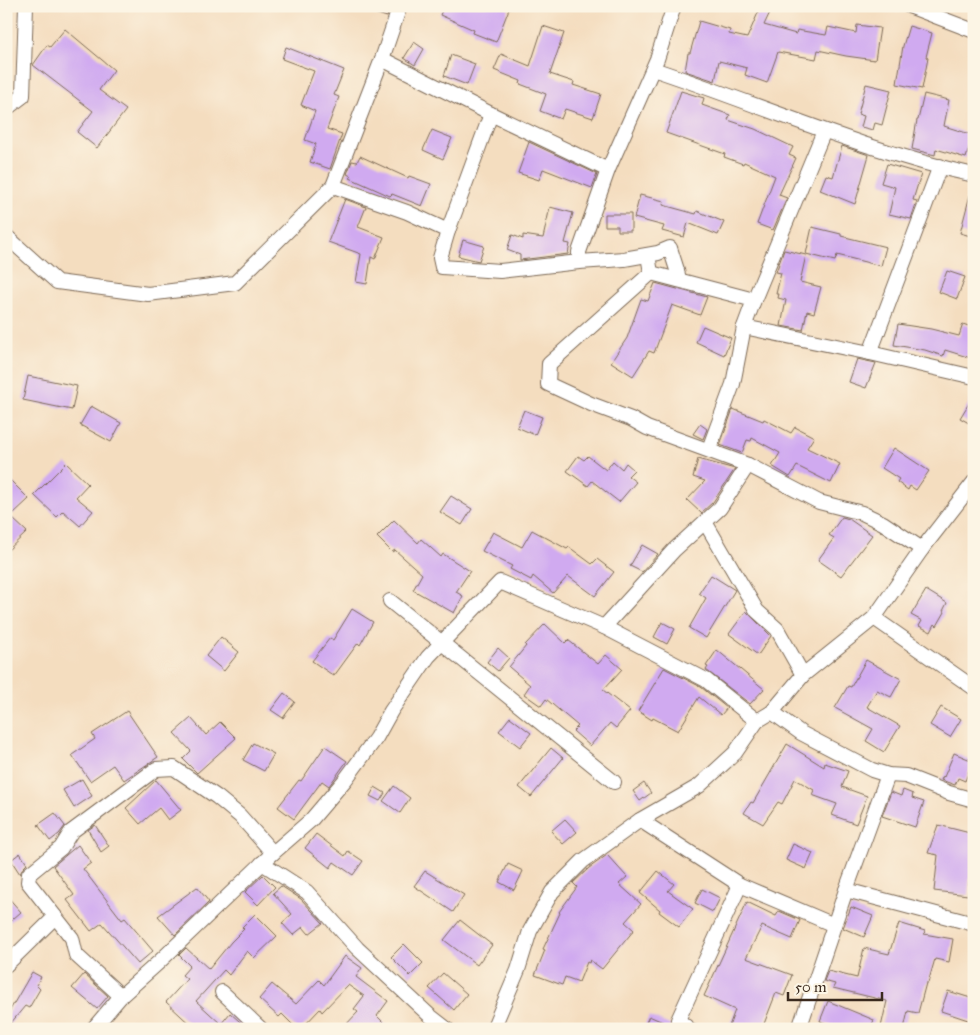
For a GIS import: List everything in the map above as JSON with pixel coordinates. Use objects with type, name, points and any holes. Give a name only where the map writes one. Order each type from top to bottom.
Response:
[{"type":"street","points":[[6,109],[23,96],[26,6]]},
{"type":"street","points":[[6,236],[57,282],[148,294],[235,283],[333,186],[400,6]]},
{"type":"street","points":[[580,262],[579,252],[608,170],[653,69],[674,6]]},
{"type":"street","points":[[908,6],[974,31]]},
{"type":"street","points":[[382,58],[491,114],[608,170]]},
{"type":"street","points":[[653,69],[724,93],[824,131],[974,175]]},
{"type":"street","points":[[491,114],[448,231],[440,258],[442,267],[500,271],[624,259],[658,253],[670,248],[678,280]]},
{"type":"street","points":[[709,449],[733,384],[744,327],[824,131]]},
{"type":"street","points":[[870,352],[940,166]]},
{"type":"street","points":[[333,186],[407,212],[448,231]]},
{"type":"street","points":[[648,254],[651,273]]},
{"type":"street","points":[[651,273],[754,300]]},
{"type":"street","points":[[651,273],[550,364],[548,384],[591,404],[631,419],[647,428],[694,446],[709,449],[748,465],[819,502],[862,513],[883,523],[922,549]]},
{"type":"street","points":[[744,327],[870,352],[974,378]]},
{"type":"street","points":[[604,627],[674,550],[720,508],[748,465]]},
{"type":"street","points":[[493,1029],[518,970],[530,931],[552,892],[583,861],[640,820],[699,786],[735,753],[757,721],[772,712],[803,675],[874,618],[922,549],[974,482]]},
{"type":"street","points":[[705,522],[757,611],[777,629],[803,675]]},
{"type":"street","points":[[93,1029],[121,996],[262,863],[311,820],[345,780],[376,738],[391,711],[428,657],[500,582],[604,627],[706,680],[757,721]]},
{"type":"street","points":[[390,601],[614,782]]},
{"type":"street","points":[[874,618],[974,688]]},
{"type":"street","points":[[772,712],[801,733],[872,770],[888,775],[906,776],[949,793],[974,800]]},
{"type":"street","points":[[121,996],[76,955],[72,938],[28,882],[29,874],[61,848],[71,832],[156,769],[174,768],[217,797],[240,816],[273,853]]},
{"type":"street","points":[[799,1029],[846,890],[888,775]]},
{"type":"street","points":[[640,820],[740,885],[834,925]]},
{"type":"street","points":[[262,863],[307,892],[357,948],[429,1015],[447,1029]]},
{"type":"street","points":[[689,1029],[678,1020],[740,885]]},
{"type":"street","points":[[846,890],[974,924]]},
{"type":"street","points":[[6,965],[55,917]]},
{"type":"street","points":[[222,992],[261,1029]]},
{"type":"building","points":[[359,6],[391,6],[387,17],[359,8]]},
{"type":"building","points":[[444,6],[501,6],[509,9],[496,42],[473,33],[474,30],[440,15]]},
{"type":"building","points":[[761,6],[773,6],[764,25],[796,34],[797,30],[826,35],[828,27],[856,33],[857,25],[880,28],[875,60],[818,50],[816,59],[778,52],[767,83],[745,75],[747,68],[719,61],[715,81],[685,71],[688,53],[690,53],[699,21],[730,30],[729,34],[747,38]]},
{"type":"building","points":[[543,26],[564,33],[550,74],[574,82],[573,85],[601,94],[593,118],[565,109],[561,119],[540,111],[546,94],[520,84],[521,81],[494,70],[501,54],[530,66]]},
{"type":"building","points":[[909,26],[932,33],[926,57],[928,58],[922,89],[897,84],[903,46]]},
{"type":"building","points":[[65,29],[114,70],[99,90],[126,110],[97,148],[77,132],[93,111],[33,65],[47,45],[50,47]]},
{"type":"building","points":[[414,42],[424,49],[415,65],[404,58]]},
{"type":"building","points":[[286,47],[344,70],[334,95],[339,97],[327,129],[342,134],[330,169],[310,162],[316,144],[305,140],[315,111],[301,105],[314,71],[282,59]]},
{"type":"building","points":[[451,55],[475,64],[467,85],[444,76]]},
{"type":"building","points":[[866,84],[891,90],[882,125],[875,123],[873,130],[861,127],[864,116],[858,114]]},
{"type":"building","points":[[681,91],[704,98],[702,105],[730,115],[728,120],[755,129],[793,147],[789,155],[796,158],[779,195],[787,198],[773,230],[757,224],[775,176],[744,162],[743,164],[724,157],[725,154],[666,133]]},
{"type":"building","points":[[924,94],[949,100],[944,126],[973,135],[966,158],[936,149],[935,155],[912,149]]},
{"type":"building","points":[[432,130],[452,138],[443,159],[423,150]]},
{"type":"building","points":[[529,142],[597,174],[592,188],[543,169],[539,180],[518,173]]},
{"type":"building","points":[[842,146],[869,155],[855,204],[820,190],[826,175],[833,177]]},
{"type":"building","points":[[360,156],[408,178],[409,176],[431,184],[422,206],[392,194],[390,196],[350,178],[351,176],[347,174],[352,161],[357,162]]},
{"type":"building","points":[[887,164],[921,174],[913,200],[917,201],[911,219],[889,214],[895,187],[881,183]]},
{"type":"building","points":[[640,195],[664,201],[663,205],[696,214],[697,211],[724,222],[718,235],[688,223],[684,237],[662,231],[664,226],[634,218]]},
{"type":"building","points":[[970,195],[974,195],[974,237],[960,233]]},
{"type":"building","points":[[345,199],[366,207],[358,227],[384,237],[375,259],[371,257],[367,284],[356,282],[361,254],[328,242]]},
{"type":"building","points":[[550,207],[573,213],[565,243],[570,244],[568,254],[520,260],[520,255],[507,250],[512,235],[523,239],[523,235],[543,238]]},
{"type":"building","points":[[605,214],[631,214],[631,231],[618,231],[618,226],[605,226]]},
{"type":"building","points":[[812,227],[886,247],[881,266],[837,255],[835,261],[806,254]]},
{"type":"building","points":[[463,240],[484,246],[479,261],[458,256]]},
{"type":"building","points":[[784,250],[806,255],[800,282],[821,287],[814,313],[807,311],[803,330],[781,326],[786,300],[778,298],[779,294],[776,294],[781,273],[776,272]]},
{"type":"building","points":[[947,271],[965,277],[957,299],[939,292]]},
{"type":"building","points":[[655,283],[707,297],[700,315],[672,305],[654,353],[649,351],[633,376],[611,362],[627,338],[641,299],[648,301]]},
{"type":"building","points":[[898,324],[959,336],[963,324],[974,328],[974,359],[945,350],[943,356],[925,350],[894,345]]},
{"type":"building","points":[[703,326],[731,338],[724,355],[696,342]]},
{"type":"building","points":[[857,359],[876,363],[866,388],[849,382]]},
{"type":"building","points":[[28,376],[77,386],[72,410],[23,400]]},
{"type":"building","points":[[974,395],[974,426],[960,418]]},
{"type":"building","points":[[91,406],[121,423],[111,442],[80,425]]},
{"type":"building","points":[[733,409],[763,421],[764,419],[791,433],[795,427],[814,437],[807,448],[840,464],[831,483],[797,466],[790,477],[772,466],[780,453],[752,438],[751,441],[747,440],[742,453],[720,445]]},
{"type":"building","points":[[524,410],[542,417],[535,435],[517,427]]},
{"type":"building","points":[[700,424],[707,429],[703,439],[693,434]]},
{"type":"building","points":[[894,448],[929,471],[916,490],[910,486],[908,490],[897,482],[899,479],[882,468]]},
{"type":"building","points":[[578,456],[584,460],[588,456],[606,470],[613,461],[622,469],[626,463],[634,470],[628,476],[636,482],[619,502],[592,481],[588,486],[567,471]]},
{"type":"building","points":[[698,459],[735,469],[713,502],[701,513],[687,500],[705,481],[693,477]]},
{"type":"building","points":[[66,463],[88,484],[76,497],[93,511],[80,526],[63,511],[57,517],[34,495]]},
{"type":"building","points":[[6,476],[29,499],[13,514],[6,507]]},
{"type":"building","points":[[451,496],[472,509],[462,525],[440,512]]},
{"type":"building","points":[[842,517],[849,519],[872,535],[841,576],[818,560],[834,538],[829,535]]},
{"type":"building","points":[[12,518],[27,532],[6,552],[6,524]]},
{"type":"building","points":[[394,520],[418,543],[421,539],[441,557],[443,554],[470,571],[456,592],[463,596],[454,613],[413,590],[422,574],[395,550],[392,552],[377,537]]},
{"type":"building","points":[[532,530],[567,549],[569,547],[592,564],[597,559],[614,572],[595,596],[568,576],[553,593],[533,576],[531,580],[510,569],[512,566],[482,551],[493,532],[522,547]]},
{"type":"building","points":[[642,545],[658,554],[642,572],[630,566]]},
{"type":"building","points":[[711,575],[735,590],[706,638],[689,628],[706,598],[699,593]]},
{"type":"building","points":[[926,590],[947,603],[943,611],[945,612],[931,632],[919,626],[922,621],[911,615]]},
{"type":"building","points":[[352,609],[373,622],[360,645],[358,643],[334,676],[312,661],[330,638],[333,640]]},
{"type":"building","points":[[746,611],[771,636],[758,655],[729,634]]},
{"type":"building","points":[[662,622],[675,629],[667,644],[654,637]]},
{"type":"building","points":[[545,624],[565,643],[568,640],[598,664],[606,655],[622,669],[603,690],[630,711],[616,728],[610,723],[590,746],[573,731],[578,726],[546,699],[541,706],[524,694],[530,685],[509,667],[525,645]]},
{"type":"building","points":[[221,637],[239,652],[224,671],[206,656]]},
{"type":"building","points":[[498,648],[509,658],[498,671],[487,662]]},
{"type":"building","points":[[717,650],[764,689],[750,704],[706,670],[708,667],[706,666]]},
{"type":"building","points":[[866,660],[901,679],[891,697],[877,690],[867,707],[900,726],[884,752],[866,741],[873,729],[835,708],[848,686],[851,687]]},
{"type":"building","points":[[664,668],[701,687],[727,708],[721,715],[699,697],[678,731],[653,718],[652,720],[638,711]]},
{"type":"building","points":[[284,693],[295,702],[283,718],[271,710]]},
{"type":"building","points":[[941,707],[961,719],[950,737],[930,725]]},
{"type":"building","points":[[127,711],[158,757],[124,780],[113,765],[90,781],[72,755],[95,739],[92,734]]},
{"type":"building","points":[[510,717],[531,733],[520,747],[499,731]]},
{"type":"building","points":[[191,718],[206,735],[220,722],[236,738],[197,773],[183,759],[191,751],[174,733]]},
{"type":"building","points":[[253,743],[274,754],[264,771],[243,760]]},
{"type":"building","points":[[787,744],[824,767],[825,763],[848,771],[842,787],[867,796],[856,824],[832,815],[837,804],[812,795],[814,790],[795,779],[782,804],[778,802],[763,824],[744,813],[751,802],[753,803]]},
{"type":"building","points":[[325,746],[347,761],[329,786],[322,781],[294,819],[278,807],[299,780],[301,781]]},
{"type":"building","points":[[551,748],[563,758],[531,797],[519,787]]},
{"type":"building","points":[[954,753],[973,761],[965,781],[958,778],[955,785],[941,780]]},
{"type":"building","points":[[82,779],[92,796],[74,808],[63,790]]},
{"type":"building","points":[[156,780],[181,810],[168,820],[159,808],[140,824],[126,808]]},
{"type":"building","points":[[644,783],[651,793],[640,801],[633,791]]},
{"type":"building","points":[[394,786],[410,798],[400,813],[383,801]]},
{"type":"building","points":[[375,787],[385,793],[380,801],[370,796]]},
{"type":"building","points":[[903,790],[913,794],[912,798],[924,802],[915,827],[882,816],[891,792],[901,796]]},
{"type":"building","points":[[55,813],[65,826],[50,841],[38,825]]},
{"type":"building","points":[[565,819],[577,832],[563,844],[551,831]]},
{"type":"building","points":[[95,825],[109,846],[101,852],[88,830]]},
{"type":"building","points":[[938,825],[974,834],[974,856],[972,856],[968,895],[934,891],[938,855],[928,853]]},
{"type":"building","points":[[316,834],[345,856],[348,851],[363,861],[353,875],[334,862],[330,868],[305,848]]},
{"type":"building","points":[[793,844],[813,853],[806,869],[786,860]]},
{"type":"building","points":[[78,845],[91,863],[83,869],[122,920],[125,918],[153,951],[138,964],[102,923],[91,931],[67,900],[74,895],[53,866]]},
{"type":"building","points":[[20,853],[27,864],[20,874],[11,860]]},
{"type":"building","points":[[607,855],[627,877],[619,884],[641,904],[625,922],[634,930],[602,969],[590,960],[589,963],[587,962],[579,982],[565,977],[562,985],[535,975],[545,950],[543,949],[559,912],[577,887],[573,883]]},
{"type":"building","points":[[508,864],[523,871],[514,890],[499,882]]},
{"type":"building","points":[[425,871],[464,895],[453,912],[414,886]]},
{"type":"building","points":[[658,871],[674,884],[668,891],[693,909],[679,927],[659,912],[660,910],[640,893]]},
{"type":"building","points":[[263,875],[275,887],[258,905],[245,892]]},
{"type":"building","points":[[281,886],[301,899],[323,923],[309,934],[303,927],[293,935],[282,923],[292,914],[273,893]]},
{"type":"building","points":[[197,887],[209,902],[175,935],[158,916]]},
{"type":"building","points":[[702,889],[720,898],[713,912],[695,903]]},
{"type":"building","points":[[6,895],[21,912],[6,925]]},
{"type":"building","points":[[747,902],[776,916],[779,911],[800,920],[792,939],[762,926],[746,958],[792,975],[784,996],[776,993],[762,1029],[728,1029],[735,1010],[704,996]]},
{"type":"building","points":[[851,907],[873,916],[864,937],[843,928]]},
{"type":"building","points":[[255,914],[277,936],[254,958],[247,951],[229,975],[224,970],[196,1001],[221,1024],[230,1013],[248,1029],[195,1029],[166,1002],[187,979],[182,975],[190,966],[179,955],[186,948],[209,969],[244,929],[242,927]]},
{"type":"building","points":[[460,920],[492,945],[477,965],[444,940]]},
{"type":"building","points":[[899,923],[925,931],[924,934],[953,939],[949,962],[935,959],[918,1013],[908,1011],[904,1029],[886,1029],[881,1027],[887,1001],[833,988],[835,984],[824,981],[828,971],[857,978],[864,948],[889,954]]},
{"type":"building","points":[[404,944],[423,963],[410,976],[391,957]]},
{"type":"building","points":[[345,956],[362,968],[356,977],[388,1001],[377,1016],[390,1029],[342,1029],[358,1012],[354,1009],[364,996],[348,985],[322,1012],[320,1009],[301,1029],[297,1029],[282,1014],[279,1017],[259,999],[272,984],[296,1004],[319,980],[324,985]]},
{"type":"building","points":[[32,972],[41,977],[36,985],[40,989],[29,1008],[25,1006],[6,1029],[6,1017]]},
{"type":"building","points":[[443,973],[467,994],[454,1010],[429,988]]},
{"type":"building","points":[[84,974],[108,996],[97,1009],[72,988]]},
{"type":"building","points":[[948,991],[974,999],[974,1022],[941,1011]]},
{"type":"building","points":[[828,1001],[874,1020],[870,1029],[838,1029],[820,1021]]},
{"type":"building","points":[[649,1016],[672,1026],[675,1029],[643,1029]]}]
